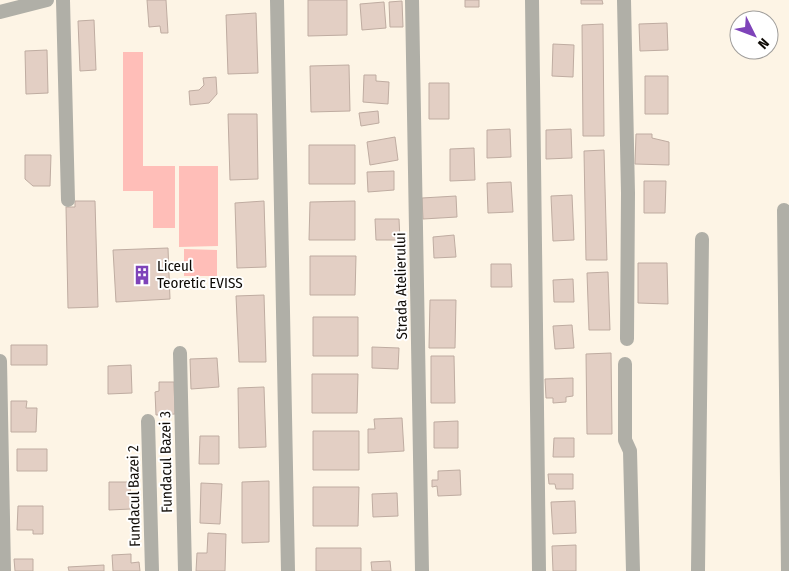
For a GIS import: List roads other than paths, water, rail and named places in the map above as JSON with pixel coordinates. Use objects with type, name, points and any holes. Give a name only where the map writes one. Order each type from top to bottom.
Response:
[{"type":"street","points":[[8,7],[47,0]]},
{"type":"street","points":[[63,0],[68,200]]},
{"type":"street","points":[[277,0],[288,571]]},
{"type":"street","name":"Strada Atelierului","points":[[412,0],[422,571]]},
{"type":"street","points":[[532,0],[538,571]]},
{"type":"street","points":[[624,0],[628,193],[627,339]]},
{"type":"street","points":[[784,210],[788,571]]},
{"type":"street","points":[[698,571],[702,239]]},
{"type":"street","name":"Fundacul Bazei 3","points":[[180,353],[185,571]]},
{"type":"street","points":[[0,361],[4,571]]},
{"type":"street","points":[[625,364],[625,440],[630,451],[633,571]]},
{"type":"street","name":"Fundacul Bazei 2","points":[[148,421],[152,571]]},
{"type":"place","name":"Liceul Teoretic EVISS","points":[[142,275]]}]
